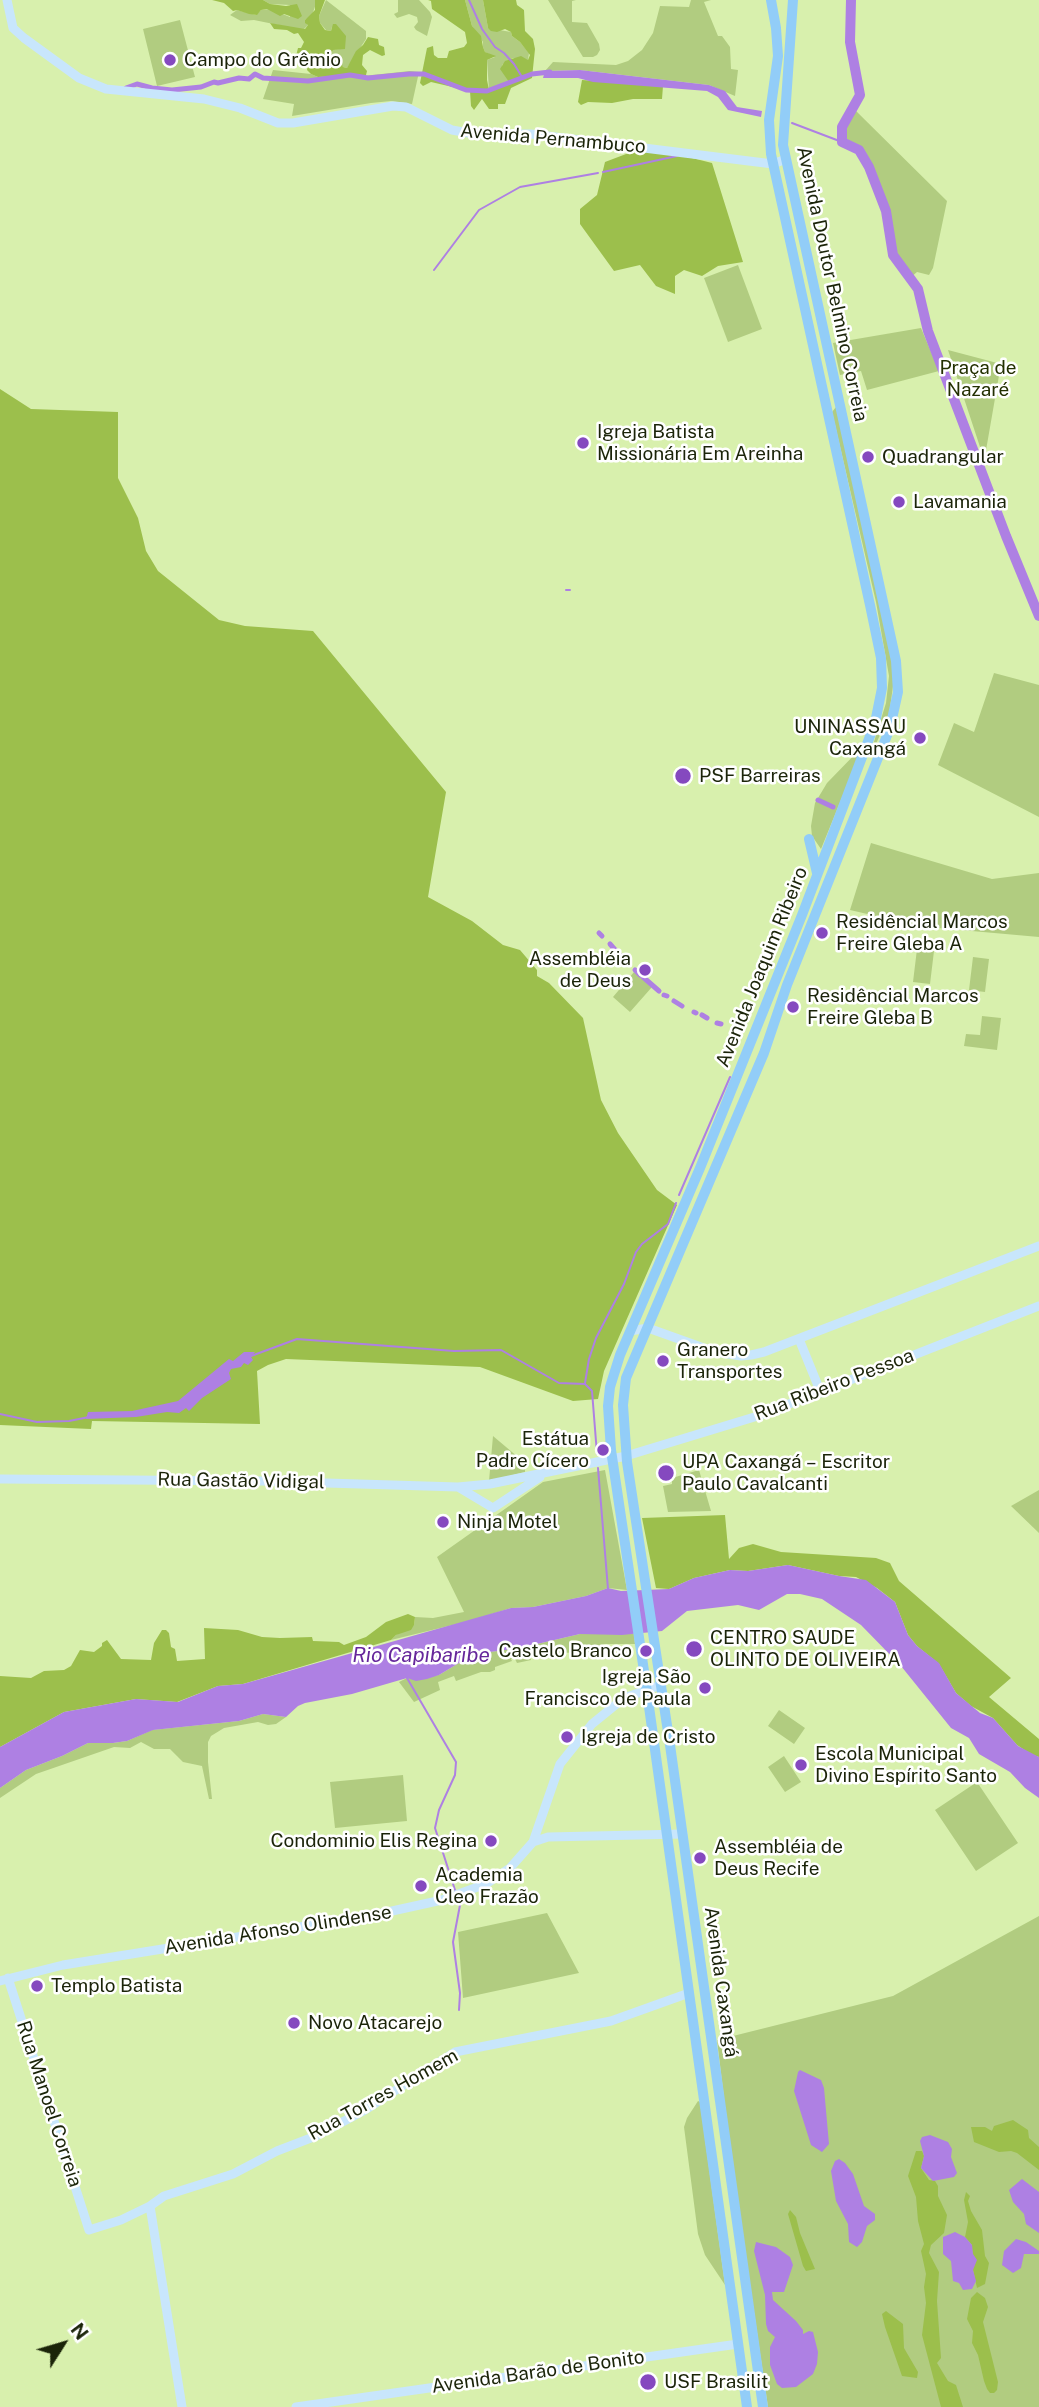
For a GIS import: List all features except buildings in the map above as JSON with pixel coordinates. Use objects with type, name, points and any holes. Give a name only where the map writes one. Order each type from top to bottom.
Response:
[{"type":"main road","name":"Avenida Doutor Belmino Correia","points":[[772,0],[778,56],[769,120],[769,141],[828,416]]},
{"type":"main road","name":"Avenida Doutor Belmino Correia","points":[[793,0],[783,145],[868,532]]},
{"type":"main road","name":"Avenida Joaquim Ribeiro","points":[[621,1522],[608,1418],[610,1392],[620,1355],[715,1132],[817,875],[875,723],[882,688],[881,658],[828,416]]},
{"type":"main road","name":"Avenida Joaquim Ribeiro","points":[[637,1521],[626,1456],[623,1405],[626,1378],[764,1054],[788,985],[890,728],[898,692],[898,676],[868,532]]},
{"type":"main road","points":[[809,839],[817,875]]},
{"type":"main road","name":"Avenida Caxangá","points":[[637,1521],[763,2407]]},
{"type":"main road","name":"Avenida Caxangá","points":[[621,1522],[647,1689],[747,2407]]},
{"type":"street","name":"Avenida Pernambuco","points":[[7,0],[13,28],[24,38],[79,78],[106,89],[204,99],[240,108],[278,123],[293,123],[393,106],[406,107],[452,130],[474,134],[531,134],[773,164]]},
{"type":"street","points":[[773,164],[786,159]]},
{"type":"street","points":[[630,1331],[648,1328],[715,1352],[741,1356],[764,1352],[1039,1246]]},
{"type":"street","name":"Rua Ribeiro Pessoa","points":[[626,1456],[761,1415],[1039,1306]]},
{"type":"street","points":[[799,1339],[821,1393]]},
{"type":"street","name":"Rua Gastão Vidigal","points":[[0,1479],[261,1481],[458,1487],[544,1474],[626,1456]]},
{"type":"street","points":[[458,1487],[494,1508],[544,1474]]},
{"type":"street","points":[[478,1499],[478,1491],[482,1485]]},
{"type":"street","name":"Avenida Afonso Olindense","points":[[4,1979],[63,1965],[374,1915],[457,1896],[486,1884],[510,1868],[533,1842],[554,1779],[567,1754],[595,1720],[615,1703],[661,1685]]},
{"type":"street","points":[[541,1820],[548,1837]]},
{"type":"street","points":[[533,1842],[548,1837],[682,1834]]},
{"type":"street","name":"Rua Manoel Correia","points":[[4,1979],[89,2230]]},
{"type":"street","name":"Rua Torres Homem","points":[[89,2230],[121,2220],[164,2196],[233,2174],[277,2151],[316,2136],[365,2110],[455,2052],[611,2021],[689,1993]]},
{"type":"street","points":[[150,2206],[181,2407]]},
{"type":"street","name":"Avenida Barão de Bonito","points":[[296,2407],[738,2344]]},
{"type":"green space","points":[[212,0],[263,0],[270,4],[286,6],[297,4],[302,16],[298,19],[284,14],[280,16],[267,9],[261,10],[257,15],[249,14],[233,11],[224,3]]},
{"type":"green space","points":[[263,0],[315,0],[316,4],[312,15],[305,20],[308,25],[303,30],[254,20],[241,21],[230,15],[237,10],[256,15],[261,10],[270,9],[290,17],[290,5],[270,4]]},
{"type":"green space","points":[[315,0],[325,0],[319,16],[325,30],[331,31],[333,24],[336,24],[346,36],[345,49],[333,50],[330,55],[340,60],[343,67],[347,68],[368,37],[378,39],[379,45],[384,47],[385,55],[370,50],[363,55],[362,65],[367,71],[366,75],[318,77],[311,74],[307,70],[308,64],[296,56],[298,48],[301,48],[304,42],[298,33],[274,29],[270,23],[305,29],[308,25],[305,20],[315,10]]},
{"type":"green space","points":[[326,0],[366,31],[366,39],[347,68],[343,67],[337,58],[329,55],[332,50],[340,49],[332,27],[331,31],[326,30],[320,23],[319,16]]},
{"type":"green space","points":[[398,0],[419,0],[430,12],[432,17],[427,36],[414,27],[418,22],[417,17],[409,14],[397,18],[394,14],[398,12]]},
{"type":"green space","points":[[428,0],[465,0],[472,26],[481,36],[485,52],[496,56],[487,60],[489,90],[509,82],[500,69],[505,61],[521,56],[528,60],[530,55],[511,32],[505,29],[491,31],[488,28],[483,0],[516,0],[517,5],[524,10],[525,31],[533,39],[535,49],[532,78],[511,88],[505,104],[498,104],[498,109],[489,109],[482,99],[474,110],[471,106],[470,91],[431,82],[423,86],[420,83],[427,48],[433,46],[434,55],[447,58],[449,51],[464,47],[467,43],[465,32],[432,9],[431,1]]},
{"type":"green space","points":[[465,0],[483,0],[488,28],[511,32],[529,53],[528,60],[513,58],[502,65],[509,82],[489,90],[487,60],[495,57],[485,52],[483,42],[472,26]]},
{"type":"green space","points":[[548,0],[576,0],[572,1],[572,22],[587,23],[599,44],[597,55],[583,57]]},
{"type":"green space","points":[[691,0],[711,0],[704,2],[718,36],[722,36],[730,47],[731,69],[738,70],[735,96],[709,85],[580,70],[545,71],[553,62],[616,65],[628,61],[642,50],[653,33],[660,6],[689,7]]},
{"type":"green space","name":"Campo do Grêmio","points":[[180,20],[195,77],[157,86],[143,29]]},
{"type":"green space","points":[[273,70],[318,77],[419,72],[412,104],[391,101],[371,103],[292,116],[294,104],[263,99]]},
{"type":"green space","points":[[582,80],[663,86],[662,99],[588,102],[581,105],[578,102]]},
{"type":"green space","points":[[853,108],[947,201],[933,268],[929,275],[917,272],[910,278],[893,255],[886,211],[869,167],[859,150],[842,142],[842,127]]},
{"type":"green space","points":[[634,151],[672,153],[712,163],[743,262],[718,266],[702,276],[684,270],[675,276],[675,294],[656,286],[640,265],[614,271],[580,224],[580,209],[597,195],[605,162]]},
{"type":"green space","points":[[738,265],[762,329],[728,342],[704,278]]},
{"type":"green space","points":[[921,328],[939,371],[867,390],[861,371],[840,375],[833,343]]},
{"type":"green space","name":"Praça de Nazaré","points":[[948,350],[1001,364],[985,456],[983,456]]},
{"type":"green space","points":[[0,389],[31,409],[118,412],[118,478],[138,518],[146,551],[158,571],[219,620],[245,626],[313,631],[446,792],[428,897],[472,921],[503,945],[520,950],[537,970],[537,976],[549,983],[583,1018],[601,1100],[618,1133],[657,1190],[677,1205],[604,1371],[598,1399],[573,1401],[480,1367],[286,1359],[257,1371],[260,1424],[92,1421],[91,1429],[0,1425]]},
{"type":"green space","points":[[836,407],[892,660],[894,679],[889,715],[875,746],[873,745],[886,703],[889,676],[876,602],[832,412]]},
{"type":"green space","points":[[994,673],[1039,685],[1039,817],[938,765],[954,723],[974,732]]},
{"type":"green space","points":[[860,749],[821,849],[812,836],[815,803],[827,783]]},
{"type":"green space","points":[[871,843],[992,879],[1039,873],[1039,937],[882,923],[876,916],[850,910]]},
{"type":"green space","points":[[917,949],[934,951],[930,984],[913,982]]},
{"type":"green space","points":[[973,957],[989,959],[985,992],[969,990]]},
{"type":"green space","points":[[634,972],[652,987],[630,1012],[613,997]]},
{"type":"green space","points":[[982,1016],[1001,1018],[997,1050],[964,1046],[966,1034],[980,1035]]},
{"type":"green space","points":[[493,1436],[525,1463],[525,1472],[489,1481]]},
{"type":"green space","points":[[605,1470],[627,1590],[608,1588],[586,1596],[533,1607],[511,1608],[391,1640],[414,1625],[415,1617],[433,1618],[464,1612],[437,1557],[543,1482]]},
{"type":"green space","points":[[699,1470],[711,1511],[668,1512],[663,1486],[672,1484],[672,1478]]},
{"type":"green space","points":[[1039,1490],[1039,1533],[1011,1506]]},
{"type":"green space","points":[[725,1515],[729,1559],[739,1548],[753,1544],[781,1552],[876,1558],[890,1563],[899,1581],[1011,1678],[989,1697],[1039,1739],[1039,1757],[1017,1745],[993,1718],[971,1706],[956,1693],[939,1664],[908,1635],[895,1602],[856,1577],[788,1565],[748,1571],[730,1570],[694,1578],[669,1589],[656,1588],[642,1518]]},
{"type":"green space","points":[[408,1614],[415,1617],[411,1630],[396,1635],[391,1640],[243,1684],[218,1686],[177,1702],[136,1699],[64,1712],[0,1747],[0,1676],[31,1678],[44,1671],[64,1670],[71,1666],[80,1650],[94,1652],[107,1640],[121,1659],[151,1660],[154,1643],[162,1630],[166,1630],[171,1647],[175,1649],[177,1661],[205,1659],[204,1628],[238,1630],[262,1637],[312,1637],[313,1641],[339,1642],[344,1645],[366,1637],[386,1622]]},
{"type":"green space","points":[[580,1634],[634,1634],[635,1644],[604,1644],[594,1654],[530,1654],[531,1660],[517,1663],[515,1659],[511,1659],[512,1661],[495,1667],[495,1670],[490,1672],[481,1672],[456,1681],[454,1676],[438,1682],[440,1690],[414,1702],[399,1682],[407,1678],[439,1675],[469,1657]]},
{"type":"green space","points":[[779,1710],[805,1728],[794,1744],[768,1726]]},
{"type":"green space","points":[[263,1714],[286,1717],[276,1724],[258,1722],[224,1728],[211,1736],[208,1742],[208,1762],[212,1799],[209,1799],[202,1766],[183,1762],[170,1749],[154,1749],[141,1742],[130,1748],[114,1747],[36,1774],[0,1798],[0,1788],[26,1770],[88,1743],[127,1741],[152,1730],[239,1721]]},
{"type":"green space","points":[[784,1756],[801,1782],[785,1792],[768,1767]]},
{"type":"green space","points":[[403,1775],[407,1821],[335,1828],[330,1782]]},
{"type":"green space","points":[[977,1782],[1018,1843],[976,1871],[935,1810]]},
{"type":"green space","points":[[547,1913],[579,1973],[463,1998],[458,1932]]},
{"type":"green space","points":[[1039,1916],[1039,2407],[768,2407],[717,2040],[893,1996]]},
{"type":"green space","points":[[698,2101],[725,2285],[705,2255],[698,2234],[684,2127]]},
{"type":"green space","points":[[1013,2120],[1028,2130],[1029,2138],[1039,2147],[1039,2170],[1017,2153],[999,2152],[974,2142],[971,2127],[985,2127],[992,2131],[994,2126]]},
{"type":"green space","points":[[916,2151],[922,2151],[924,2156],[921,2168],[929,2180],[935,2181],[938,2186],[938,2196],[947,2215],[944,2233],[931,2245],[929,2253],[939,2272],[937,2301],[941,2358],[937,2363],[948,2381],[956,2385],[963,2407],[941,2407],[922,2335],[926,2303],[926,2274],[921,2251],[924,2244],[916,2197],[908,2176]]},
{"type":"green space","points":[[966,2192],[970,2196],[968,2201],[971,2211],[982,2230],[985,2256],[989,2263],[985,2284],[977,2288],[972,2245],[965,2237],[968,2222],[964,2200]]},
{"type":"green space","points":[[790,2210],[796,2217],[815,2269],[806,2271],[803,2266],[788,2214]]},
{"type":"green space","points":[[977,2292],[985,2298],[988,2307],[983,2322],[998,2382],[994,2393],[990,2393],[984,2381],[978,2355],[972,2343],[973,2331],[967,2319],[971,2298]]},
{"type":"green space","points":[[886,2311],[903,2324],[904,2348],[918,2372],[917,2378],[902,2376],[885,2327],[882,2314]]},
{"type":"water","points":[[580,70],[709,85],[725,91],[737,107],[762,111],[761,117],[728,110],[718,97],[707,91],[593,82],[578,78],[543,78],[545,71]]},
{"type":"water","points":[[244,1352],[255,1352],[251,1357],[253,1360],[248,1365],[244,1363],[241,1367],[231,1369],[231,1379],[202,1398],[189,1411],[186,1408],[179,1413],[86,1419],[88,1412],[132,1411],[178,1401],[229,1359],[233,1361]]},
{"type":"water","name":"Rio Capibaribe","points":[[788,1565],[866,1580],[895,1602],[908,1635],[917,1646],[939,1663],[956,1693],[980,1713],[993,1718],[1018,1746],[1039,1757],[1039,1798],[1010,1772],[979,1754],[969,1738],[951,1728],[901,1666],[861,1625],[822,1599],[800,1594],[787,1594],[759,1610],[738,1605],[687,1611],[662,1631],[622,1635],[580,1634],[469,1657],[427,1679],[416,1681],[407,1678],[352,1694],[305,1703],[286,1717],[263,1714],[239,1721],[153,1730],[127,1741],[88,1743],[26,1770],[0,1788],[0,1747],[64,1712],[136,1699],[178,1702],[218,1686],[243,1684],[511,1608],[533,1607],[586,1596],[608,1588],[621,1591],[669,1589],[694,1578],[730,1570],[748,1571]]},
{"type":"water","points":[[800,2070],[821,2080],[824,2088],[829,2144],[822,2152],[811,2145],[794,2091]]},
{"type":"water","points":[[930,2135],[948,2142],[952,2149],[951,2157],[957,2173],[954,2177],[933,2181],[921,2168],[924,2156],[920,2141],[922,2137]]},
{"type":"water","points":[[839,2159],[853,2174],[864,2206],[875,2214],[875,2220],[867,2226],[862,2242],[857,2247],[849,2242],[848,2224],[836,2201],[831,2171],[835,2161]]},
{"type":"water","points":[[1022,2179],[1039,2192],[1039,2233],[1026,2224],[1024,2214],[1013,2202],[1009,2190]]},
{"type":"water","points":[[955,2232],[965,2237],[972,2245],[977,2260],[973,2270],[976,2281],[972,2289],[963,2290],[959,2283],[953,2281],[951,2261],[943,2254],[943,2237]]},
{"type":"water","points":[[1016,2239],[1026,2242],[1039,2251],[1039,2254],[1024,2254],[1021,2268],[1013,2273],[1002,2265],[1004,2251]]},
{"type":"water","points":[[756,2242],[776,2247],[790,2257],[793,2265],[784,2292],[772,2292],[773,2300],[796,2321],[803,2334],[813,2332],[818,2352],[817,2364],[813,2374],[796,2387],[782,2388],[777,2384],[770,2365],[770,2347],[775,2337],[768,2331],[766,2324],[765,2295],[754,2251]]},
{"type":"waterway","points":[[469,0],[482,29],[495,47],[514,64],[522,77]]},
{"type":"waterway","points":[[851,0],[850,42],[860,95],[842,127],[842,142],[859,150],[869,167],[886,211],[893,255],[918,289],[928,331],[1039,616]]},
{"type":"waterway","points":[[126,88],[137,84],[172,90],[201,87],[214,82],[249,79],[255,74],[263,78],[308,81],[350,75],[368,78],[424,74],[466,90],[487,91],[532,74],[550,72]]},
{"type":"waterway","points":[[792,123],[842,142]]},
{"type":"waterway","points":[[603,172],[677,156]]},
{"type":"waterway","points":[[434,270],[479,210],[520,187],[598,173]]},
{"type":"waterway","points":[[818,800],[833,807]]},
{"type":"waterway","points":[[599,933],[602,936]]},
{"type":"waterway","points":[[610,944],[617,952]]},
{"type":"waterway","points":[[635,970],[640,975]]},
{"type":"waterway","points":[[643,977],[659,991]]},
{"type":"waterway","points":[[674,1001],[682,1006]]},
{"type":"waterway","points":[[702,1015],[707,1018]]},
{"type":"waterway","points":[[717,1023],[721,1024]]},
{"type":"waterway","points":[[679,1195],[730,1077]]},
{"type":"waterway","points":[[585,1383],[596,1338],[624,1284],[636,1252],[668,1224],[676,1203]]},
{"type":"waterway","points":[[251,1356],[297,1339],[454,1351],[501,1350],[559,1383],[585,1384],[592,1391],[597,1454]]},
{"type":"waterway","points":[[0,1414],[37,1422],[89,1417]]},
{"type":"waterway","points":[[598,1468],[608,1589]]},
{"type":"waterway","points":[[407,1678],[456,1762],[455,1775],[439,1810],[435,1828],[455,1890]]},
{"type":"waterway","points":[[458,1898],[460,1905],[453,1942],[460,1993],[459,2010]]},
{"type":"place","name":"Campo do Grêmio","points":[[170,60]]},
{"type":"place","name":"Igreja Batista Missionária Em Areinha","points":[[583,443]]},
{"type":"place","name":"Quadrangular","points":[[868,457]]},
{"type":"place","name":"Lavamania","points":[[899,502]]},
{"type":"place","name":"UNINASSAU Caxangá","points":[[920,738]]},
{"type":"place","name":"PSF Barreiras","points":[[683,776]]},
{"type":"place","name":"Residêncial Marcos Freire Gleba A","points":[[822,933]]},
{"type":"place","name":"Assembléia de Deus","points":[[645,970]]},
{"type":"place","name":"Residêncial Marcos Freire Gleba B","points":[[793,1007]]},
{"type":"place","name":"Granero Transportes","points":[[663,1361]]},
{"type":"place","name":"Estátua Padre Cícero","points":[[603,1450]]},
{"type":"place","name":"UPA Caxangá – Escritor Paulo Cavalcanti","points":[[666,1473]]},
{"type":"place","name":"Ninja Motel","points":[[443,1522]]},
{"type":"place","name":"CENTRO SAUDE OLINTO DE OLIVEIRA","points":[[694,1649]]},
{"type":"place","name":"Castelo Branco","points":[[646,1651]]},
{"type":"place","name":"Igreja São Francisco de Paula","points":[[705,1688]]},
{"type":"place","name":"Igreja de Cristo","points":[[567,1737]]},
{"type":"place","name":"Escola Municipal Divino Espírito Santo","points":[[801,1765]]},
{"type":"place","name":"Condominio Elis Regina","points":[[491,1841]]},
{"type":"place","name":"Assembléia de Deus Recife","points":[[700,1858]]},
{"type":"place","name":"Academia Cleo Frazão","points":[[421,1886]]},
{"type":"place","name":"Templo Batista","points":[[37,1986]]},
{"type":"place","name":"Novo Atacarejo","points":[[294,2023]]},
{"type":"place","name":"USF Brasilit","points":[[648,2382]]}]
